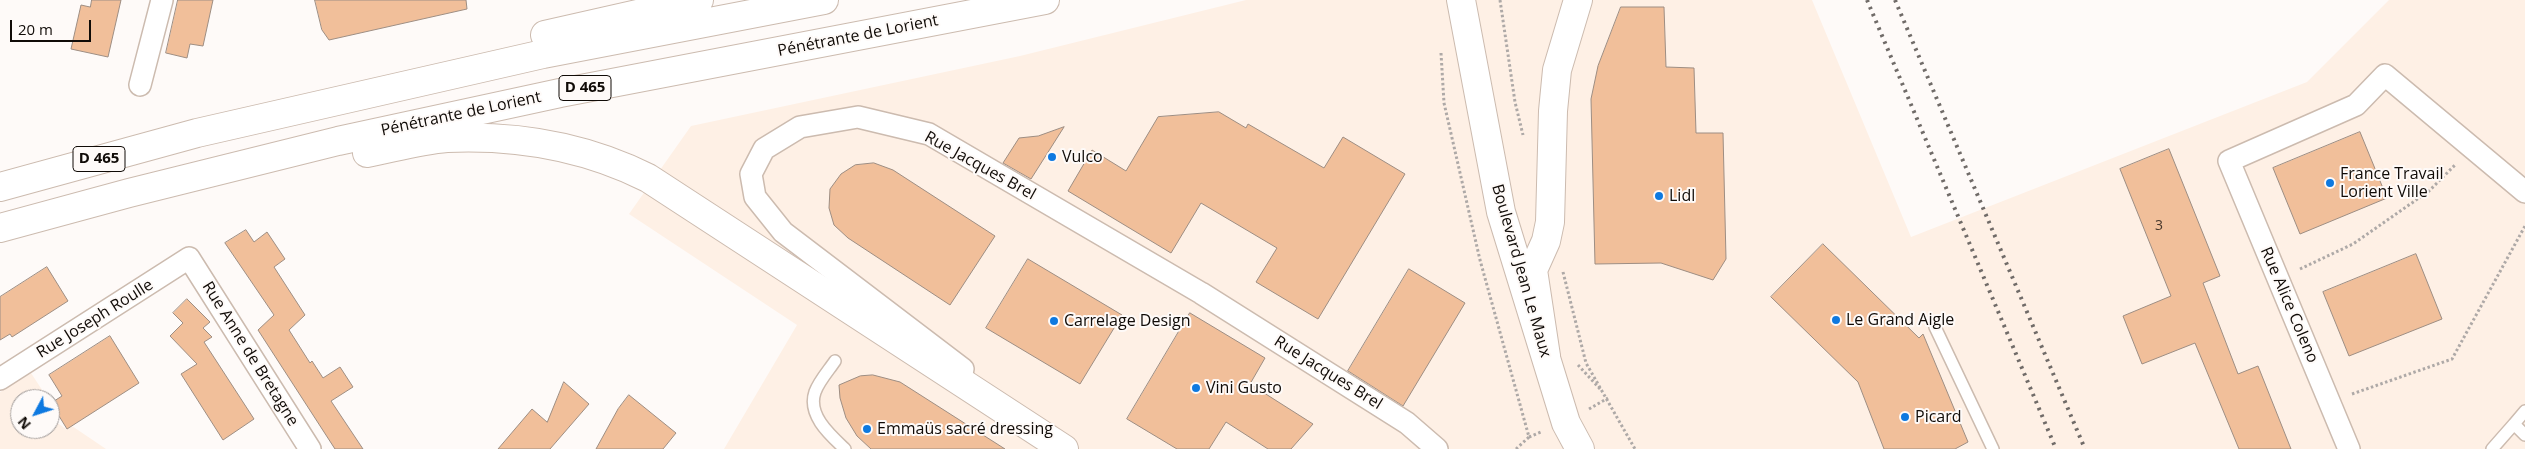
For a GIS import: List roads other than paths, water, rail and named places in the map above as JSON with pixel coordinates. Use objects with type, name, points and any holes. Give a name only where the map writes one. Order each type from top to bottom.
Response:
[{"type":"main road","points":[[198,133],[355,83],[539,37],[700,0]]},
{"type":"main road","name":"D 465","points":[[0,187],[198,133],[543,54],[824,0]]},
{"type":"main road","name":"Pénétrante de Lorient","points":[[0,228],[129,193],[338,141],[560,92],[1045,0]]},
{"type":"main road","name":"Boulevard Jean Le Maux","points":[[1461,0],[1501,212],[1566,423],[1580,449]]},
{"type":"main road","points":[[1546,356],[1533,270],[1546,241],[1550,222],[1553,111],[1557,70],[1578,0]]},
{"type":"main road","points":[[129,193],[284,170],[445,138],[496,138],[586,152],[616,162],[648,178],[1066,449]]},
{"type":"street","points":[[140,85],[162,0]]},
{"type":"street","name":"Rue Alice Coleno","points":[[2349,449],[2229,161],[2356,105],[2385,75],[2525,192]]},
{"type":"street","name":"Rue Jacques Brel","points":[[1066,449],[783,232],[755,197],[751,174],[764,148],[800,127],[858,117],[929,134],[1201,293],[1407,423],[1437,449]]},
{"type":"street","name":"Rue Joseph Roulle","points":[[0,379],[189,258]]},
{"type":"street","name":"Rue Anne de Bretagne","points":[[189,258],[310,449]]},
{"type":"lane","points":[[1935,327],[1993,449]]},
{"type":"lane","points":[[835,361],[815,392],[814,406],[818,419],[831,436],[845,449]]},
{"type":"lane","points":[[2492,449],[2525,411]]},
{"type":"lane","points":[[2514,424],[2525,435]]},
{"type":"railway","points":[[1867,0],[2056,449]]},
{"type":"railway","points":[[1895,0],[2085,449]]},
{"type":"place","name":"Vulco","points":[[1052,157]]},
{"type":"place","name":"France Travail Lorient Ville","points":[[2330,183]]},
{"type":"place","name":"Lidl","points":[[1659,196]]},
{"type":"place","name":"Le Grand Aigle","points":[[1836,320]]},
{"type":"place","name":"Carrelage Design","points":[[1054,321]]},
{"type":"place","name":"Vini Gusto","points":[[1196,388]]},
{"type":"place","name":"Picard","points":[[1905,417]]},
{"type":"place","name":"Emmaüs sacré dressing","points":[[867,429]]}]
